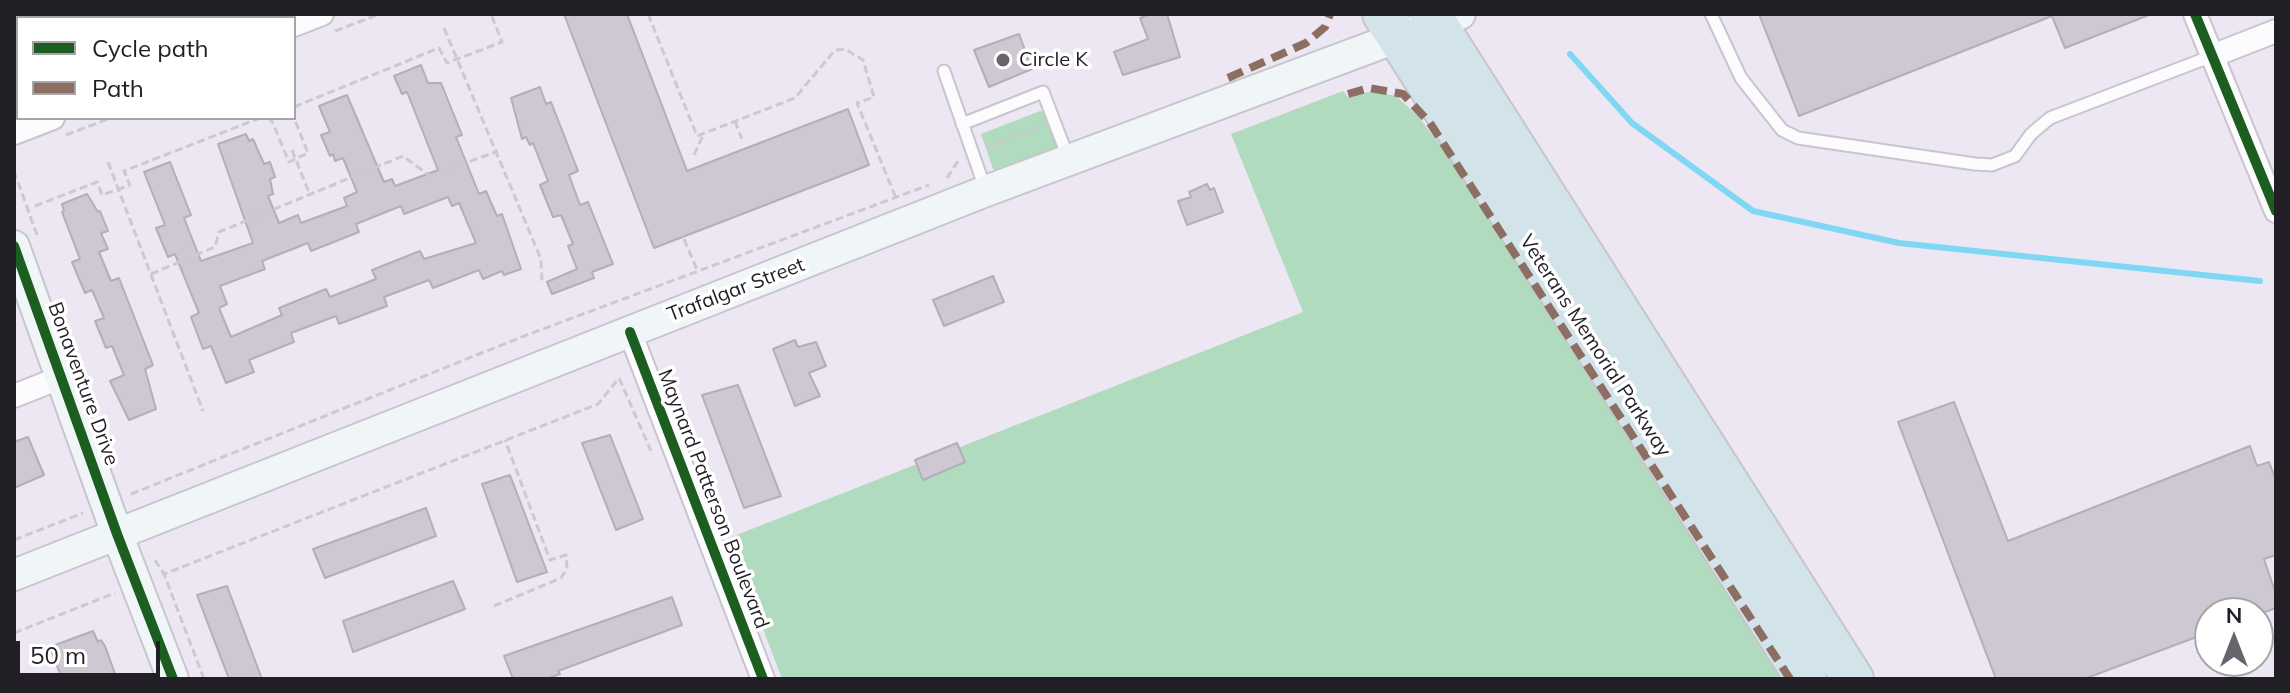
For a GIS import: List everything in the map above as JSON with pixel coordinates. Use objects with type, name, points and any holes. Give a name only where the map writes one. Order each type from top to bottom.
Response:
[{"type":"highway","name":"Veterans Memorial Parkway","points":[[1442,17],[1853,679]]},
{"type":"highway","name":"Veterans Memorial Parkway","points":[[1391,27],[1806,679]]},
{"type":"main road","name":"Trafalgar Street","points":[[14,575],[1069,161],[1391,27],[1442,17]]},
{"type":"main road","name":"Bonaventure Drive","points":[[14,246],[117,534],[173,679]]},
{"type":"street","points":[[2195,14],[2271,185],[2276,211]]},
{"type":"street","points":[[296,25],[322,25]]},
{"type":"street","points":[[2212,56],[2276,31]]},
{"type":"street","points":[[14,133],[48,120]]},
{"type":"street","name":"Maynard Patterson Boulevard","points":[[630,332],[763,679]]},
{"type":"street","points":[[14,396],[62,377]]},
{"type":"lane","points":[[1711,14],[1741,78],[1782,130],[1798,138],[1975,164],[1992,165],[2015,156],[2031,134],[2050,118],[2212,56]]},
{"type":"lane","points":[[944,71],[986,191]]},
{"type":"lane","points":[[962,124],[1043,92],[1069,161]]},
{"type":"path","points":[[322,25],[380,14]]},
{"type":"path","points":[[296,106],[439,48],[447,63],[502,42],[491,14]]},
{"type":"path","points":[[648,14],[697,136],[795,98],[835,50],[845,49],[863,60],[874,97],[857,103],[896,198]]},
{"type":"path","points":[[444,28],[541,259],[542,281]]},
{"type":"path","points":[[35,206],[97,182],[102,195],[130,185],[124,171],[255,120]]},
{"type":"path","points":[[271,120],[289,162],[308,153],[295,120]]},
{"type":"path","points":[[735,121],[742,139]]},
{"type":"path","points":[[126,484],[130,494],[524,336],[699,274],[948,178],[959,159],[1055,122]]},
{"type":"path","points":[[694,155],[704,133]]},
{"type":"path","points":[[292,150],[310,195]]},
{"type":"path","points":[[151,274],[215,247],[219,232],[403,156],[430,176],[498,151]]},
{"type":"path","points":[[108,162],[203,411]]},
{"type":"path","points":[[14,171],[23,195]]},
{"type":"path","points":[[684,239],[699,274]]},
{"type":"path","points":[[164,574],[598,404],[619,378]]},
{"type":"path","points":[[494,606],[561,578],[567,568],[566,555],[550,560],[505,440]]},
{"type":"path","points":[[14,540],[83,513]]},
{"type":"path","points":[[151,554],[164,574],[204,679]]},
{"type":"path","points":[[14,633],[115,593]]},
{"type":"green space","points":[[1343,91],[1348,97],[1373,91],[1396,96],[1418,116],[1444,150],[1782,679],[782,679],[729,538],[1303,312],[1231,134]]},
{"type":"green space","points":[[1044,112],[1057,145],[1054,153],[999,173],[993,169],[981,134]]},
{"type":"building","points":[[564,14],[627,14],[687,171],[848,109],[869,165],[654,248]]},
{"type":"building","points":[[1167,14],[1180,57],[1123,75],[1114,52],[1148,39],[1140,18]]},
{"type":"building","points":[[1759,14],[2149,15],[2065,48],[2052,16],[1799,116]]},
{"type":"building","name":"Circle K","points":[[1019,34],[1032,69],[989,87],[974,50]]},
{"type":"building","points":[[421,65],[428,83],[441,83],[462,135],[456,137],[479,194],[486,191],[497,216],[502,214],[521,269],[504,275],[502,271],[483,279],[479,270],[433,288],[429,280],[384,297],[387,306],[339,324],[336,316],[291,333],[294,342],[249,360],[254,372],[226,383],[211,346],[203,349],[191,317],[199,313],[175,254],[168,257],[156,228],[165,225],[144,172],[170,162],[191,215],[184,218],[201,261],[253,243],[218,144],[246,134],[249,141],[253,139],[264,164],[270,162],[275,177],[270,179],[273,194],[268,196],[279,223],[298,215],[301,223],[347,206],[344,198],[357,192],[343,158],[335,161],[333,154],[330,156],[321,135],[330,132],[319,106],[347,95],[384,182],[392,179],[395,186],[438,170],[407,92],[402,94],[394,76]],"holes":[[[448,197],[452,206],[459,203],[476,243],[424,259],[420,251],[372,270],[376,279],[330,297],[326,289],[279,308],[282,315],[231,337],[219,308],[227,304],[220,286],[265,269],[262,261],[308,243],[311,251],[359,232],[356,224],[401,206],[404,214]]]},
{"type":"building","points":[[540,87],[546,104],[551,102],[578,171],[569,175],[580,205],[588,202],[613,264],[592,272],[594,278],[552,294],[547,282],[577,269],[568,246],[573,244],[561,215],[553,217],[540,185],[548,181],[533,143],[530,145],[526,137],[522,139],[511,98]]},
{"type":"building","points":[[1207,184],[1210,190],[1214,188],[1223,212],[1187,225],[1178,201],[1191,197],[1189,192]]},
{"type":"building","points":[[87,194],[100,211],[108,231],[101,233],[108,249],[99,252],[111,281],[119,278],[153,365],[145,369],[156,409],[129,420],[110,381],[124,375],[112,346],[106,348],[95,321],[104,318],[92,290],[85,293],[72,262],[80,259],[62,212],[62,204]]},
{"type":"building","points":[[993,276],[1004,302],[944,326],[933,300]]},
{"type":"building","points":[[795,340],[798,347],[816,342],[826,366],[809,373],[820,396],[795,406],[773,349]]},
{"type":"building","points":[[738,385],[781,496],[744,508],[702,395]]},
{"type":"building","points":[[1954,402],[2008,541],[2250,446],[2257,466],[2269,462],[2276,480],[2276,555],[2264,559],[2276,594],[2276,608],[2274,597],[2194,597],[2194,638],[2084,679],[1996,679],[1898,422]]},
{"type":"building","points":[[610,435],[643,519],[616,530],[582,443]]},
{"type":"building","points":[[28,437],[44,475],[14,488],[14,442]]},
{"type":"building","points":[[957,443],[965,462],[923,480],[915,460]]},
{"type":"building","points":[[510,475],[547,572],[517,582],[482,484]]},
{"type":"building","points":[[426,508],[436,536],[325,578],[313,549]]},
{"type":"building","points":[[453,581],[465,609],[353,652],[343,621]]},
{"type":"building","points":[[227,586],[262,679],[229,679],[197,595]]},
{"type":"building","points":[[672,597],[682,625],[558,671],[560,674],[546,679],[513,679],[504,656]]},
{"type":"building","points":[[93,631],[98,642],[101,640],[105,646],[117,679],[62,679],[50,647]]},
{"type":"waterway","points":[[1570,54],[1632,123],[1753,211],[1899,243],[2260,281]]},
{"type":"marked path","points":[[1228,78],[1306,43],[1325,27],[1330,14]]},
{"type":"marked path","points":[[1348,94],[1369,88],[1403,94],[1430,123],[1790,679]]},
{"type":"cycle path","points":[[2195,14],[2276,211]]},
{"type":"cycle path","points":[[14,246],[117,534],[173,679]]},
{"type":"cycle path","points":[[630,332],[763,679]]},
{"type":"place","name":"Circle K","points":[[1003,60]]}]
